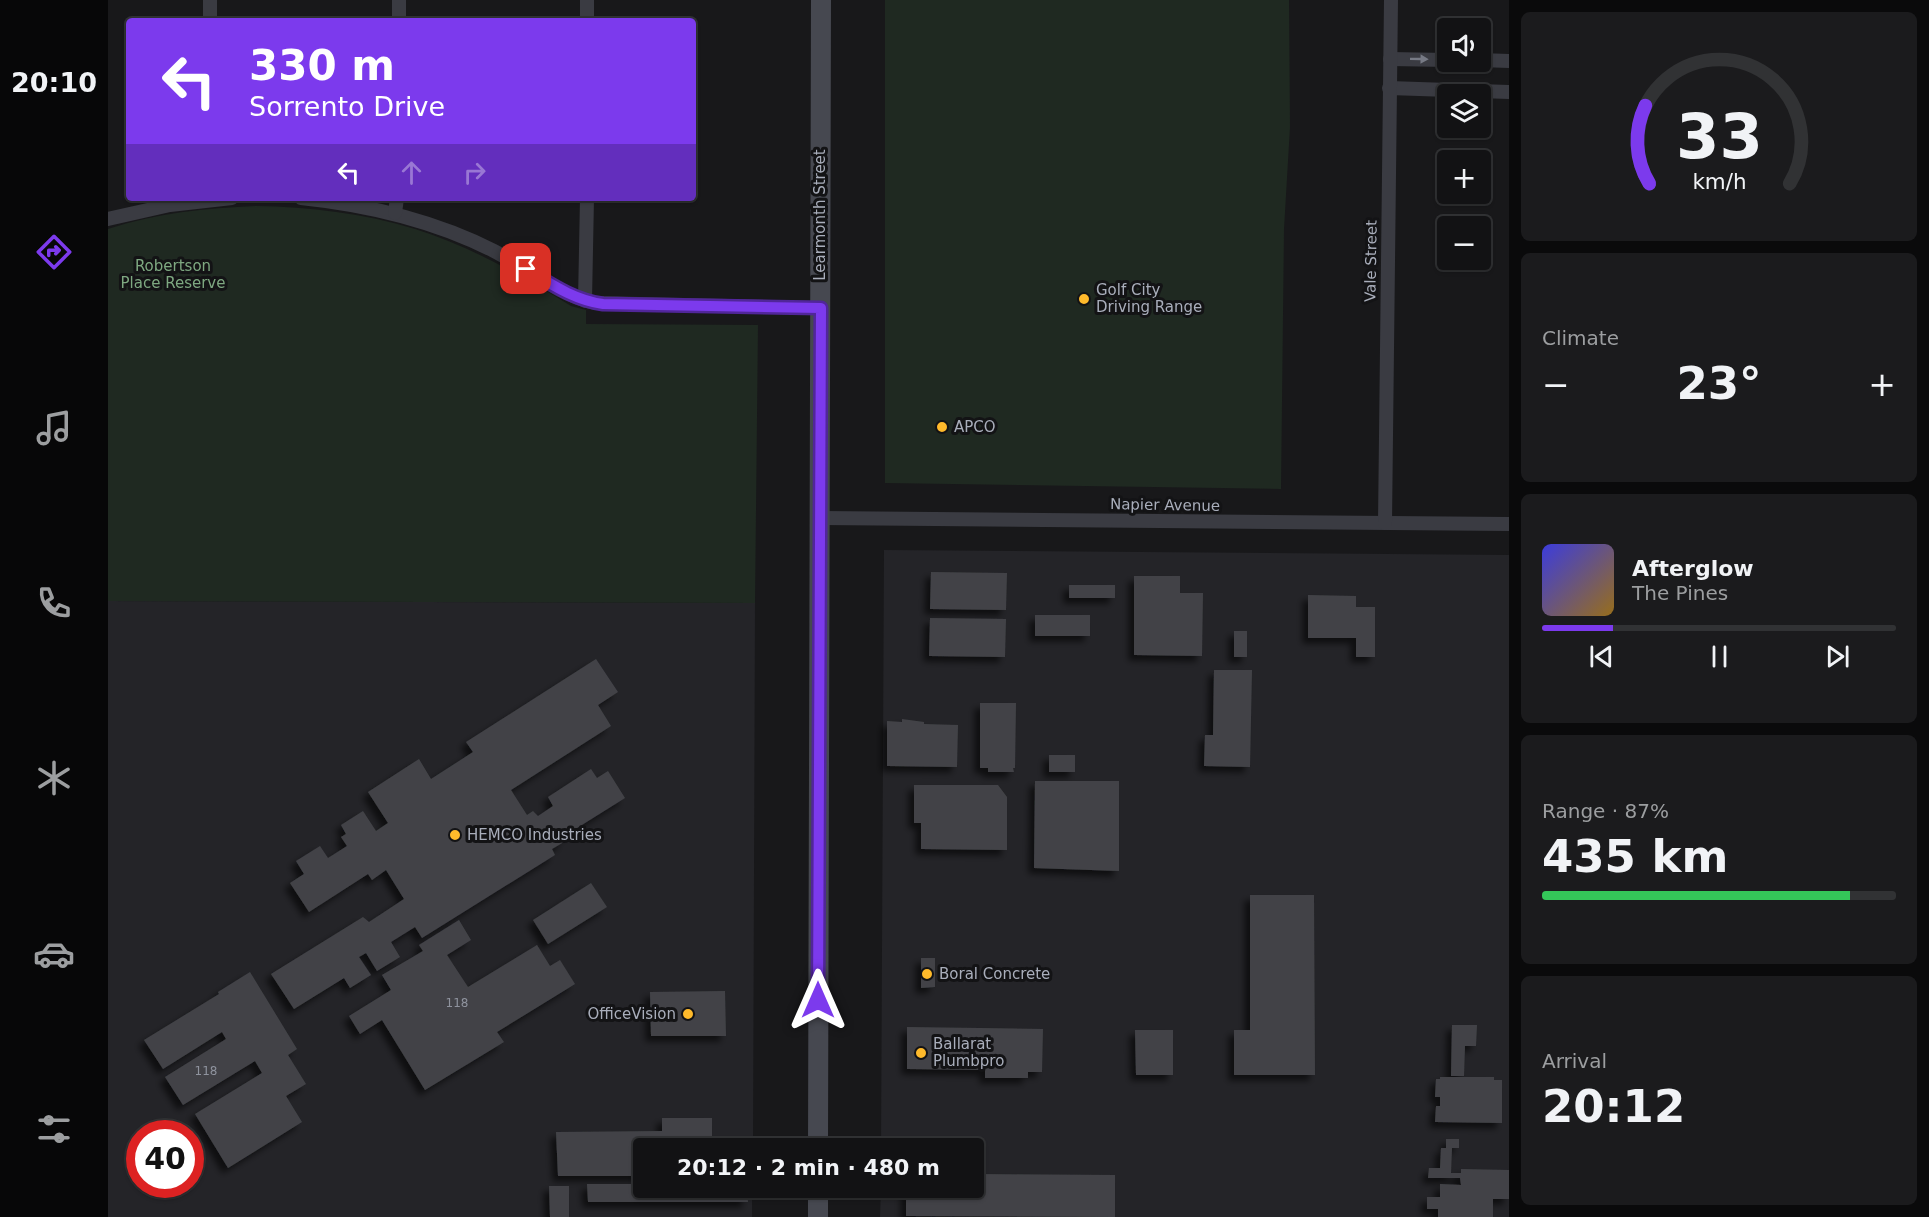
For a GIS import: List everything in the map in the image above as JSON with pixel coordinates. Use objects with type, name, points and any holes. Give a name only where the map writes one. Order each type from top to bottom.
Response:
[{"type":"street","points":[[210,0],[210,18]]},
{"type":"street","points":[[399,0],[399,18]]},
{"type":"street","points":[[587,0],[587,18]]},
{"type":"street","name":"Learmonth Street","points":[[818,1138],[821,0]]},
{"type":"street","name":"Vale Street","points":[[1385,523],[1390,0]]},
{"type":"street","points":[[1390,59],[1437,60]]},
{"type":"street","points":[[1491,60],[1509,61]]},
{"type":"street","points":[[1389,88],[1509,92]]},
{"type":"street","points":[[108,219],[152,208],[197,201]]},
{"type":"street","points":[[331,201],[395,213],[482,245],[570,295],[585,301],[612,305],[821,308]]},
{"type":"street","points":[[395,213],[397,201]]},
{"type":"street","points":[[585,301],[587,201]]},
{"type":"street","name":"Napier Avenue","points":[[821,518],[1509,524]]},
{"type":"street","points":[[818,1198],[818,1217]]},
{"type":"shaded area","points":[[884,550],[1509,555],[1509,1217],[880,1217],[881,1198],[984,1198],[984,1138],[881,1138]]},
{"type":"shaded area","points":[[108,601],[755,603],[753,1138],[633,1138],[633,1198],[752,1198],[752,1217],[108,1217]]},
{"type":"green space","name":"Golf City Driving Range","points":[[885,0],[1289,0],[1290,127],[1284,229],[1281,489],[885,483]]},
{"type":"green space","name":"Robertson Place Reserve","points":[[256,206],[316,209],[356,215],[395,223],[435,236],[495,263],[571,306],[586,310],[586,324],[758,325],[755,603],[108,601],[108,229],[181,212]]},
{"type":"building","points":[[931,572],[1007,573],[1006,610],[930,609]]},
{"type":"building","points":[[1134,576],[1180,576],[1180,593],[1203,593],[1202,656],[1134,655]]},
{"type":"building","points":[[1069,585],[1115,585],[1115,598],[1069,598]]},
{"type":"building","points":[[1308,595],[1356,596],[1356,607],[1375,607],[1375,657],[1356,657],[1356,638],[1308,638]]},
{"type":"building","points":[[1035,615],[1090,615],[1090,636],[1035,636]]},
{"type":"building","points":[[930,618],[1006,619],[1005,657],[929,656]]},
{"type":"building","points":[[1234,631],[1247,631],[1247,657],[1234,657]]},
{"type":"building","name":"HEMCO Industries","points":[[596,659],[618,692],[598,705],[611,726],[511,790],[527,815],[533,811],[538,816],[553,806],[548,797],[591,769],[597,778],[608,771],[625,798],[561,838],[564,842],[552,849],[555,855],[422,938],[415,927],[391,942],[400,957],[377,971],[366,953],[359,957],[371,975],[350,988],[344,978],[294,1009],[271,974],[363,917],[369,922],[404,899],[386,870],[372,880],[368,874],[309,912],[290,883],[304,874],[296,861],[320,846],[328,858],[347,846],[341,837],[346,834],[341,825],[363,811],[376,831],[388,823],[368,792],[419,759],[431,779],[473,752],[466,742]]},
{"type":"building","points":[[1214,670],[1252,670],[1250,767],[1204,766],[1205,735],[1213,735]]},
{"type":"building","points":[[980,703],[1016,703],[1014,772],[988,772],[988,768],[980,768]]},
{"type":"building","points":[[902,719],[924,722],[924,724],[958,725],[957,767],[887,766],[887,721],[902,722]]},
{"type":"building","points":[[1049,755],[1075,755],[1075,772],[1049,772]]},
{"type":"building","points":[[1035,781],[1119,781],[1119,871],[1034,868]]},
{"type":"building","points":[[914,785],[998,785],[1007,797],[1007,850],[921,849],[921,823],[914,823]]},
{"type":"building","name":"HEMCO Industries","points":[[591,883],[607,907],[548,944],[533,920]]},
{"type":"building","points":[[1250,895],[1314,895],[1315,1075],[1234,1075],[1234,1030],[1250,1030]]},
{"type":"building","points":[[459,920],[471,940],[447,955],[468,987],[537,945],[550,966],[560,960],[575,984],[497,1032],[504,1042],[425,1090],[382,1020],[360,1034],[349,1016],[391,990],[382,975],[423,951],[419,945]]},
{"type":"building","points":[[921,958],[935,958],[935,987],[921,988]]},
{"type":"building","points":[[250,972],[297,1049],[288,1055],[306,1084],[286,1096],[302,1122],[228,1168],[204,1129],[204,1120],[199,1120],[195,1114],[262,1073],[255,1061],[183,1105],[165,1077],[226,1039],[222,1032],[163,1069],[144,1040],[219,994],[218,992]]},
{"type":"building","name":"OfficeVision","points":[[725,991],[726,1036],[651,1036],[650,992]]},
{"type":"building","points":[[1452,1025],[1477,1025],[1476,1046],[1465,1046],[1464,1076],[1451,1076]]},
{"type":"building","points":[[907,1027],[1043,1029],[1042,1072],[1028,1072],[1028,1078],[985,1078],[985,1070],[907,1069]]},
{"type":"building","points":[[1135,1030],[1173,1030],[1173,1075],[1136,1075]]},
{"type":"building","points":[[1440,1077],[1494,1077],[1494,1080],[1502,1080],[1502,1123],[1435,1122],[1436,1106],[1440,1106],[1440,1097],[1435,1097],[1436,1079]]},
{"type":"building","points":[[662,1118],[712,1118],[712,1138],[633,1138],[633,1176],[558,1176],[556,1132],[662,1131]]},
{"type":"building","points":[[1446,1139],[1459,1139],[1459,1148],[1452,1148],[1451,1173],[1461,1173],[1461,1169],[1509,1170],[1509,1199],[1493,1199],[1493,1217],[1438,1217],[1438,1209],[1427,1209],[1427,1197],[1440,1197],[1440,1184],[1461,1185],[1460,1178],[1428,1178],[1429,1168],[1440,1168],[1441,1148],[1446,1148]]},
{"type":"building","points":[[984,1174],[1115,1175],[1115,1217],[906,1216],[906,1198],[984,1198]]},
{"type":"building","points":[[587,1184],[633,1184],[633,1198],[748,1198],[748,1202],[588,1202]]},
{"type":"building","points":[[549,1186],[569,1186],[569,1217],[550,1217]]},
{"type":"place","name":"Golf City Driving Range","points":[[1084,299]]},
{"type":"place","name":"APCO","points":[[942,427]]},
{"type":"place","name":"HEMCO Industries","points":[[455,835]]},
{"type":"place","name":"Boral Concrete","points":[[927,974]]},
{"type":"place","name":"OfficeVision","points":[[688,1014]]},
{"type":"place","name":"Ballarat Plumbpro","points":[[921,1053]]},
{"type":"route","points":[[526,269],[570,295],[585,301],[603,304],[821,308],[818,1000]]}]
